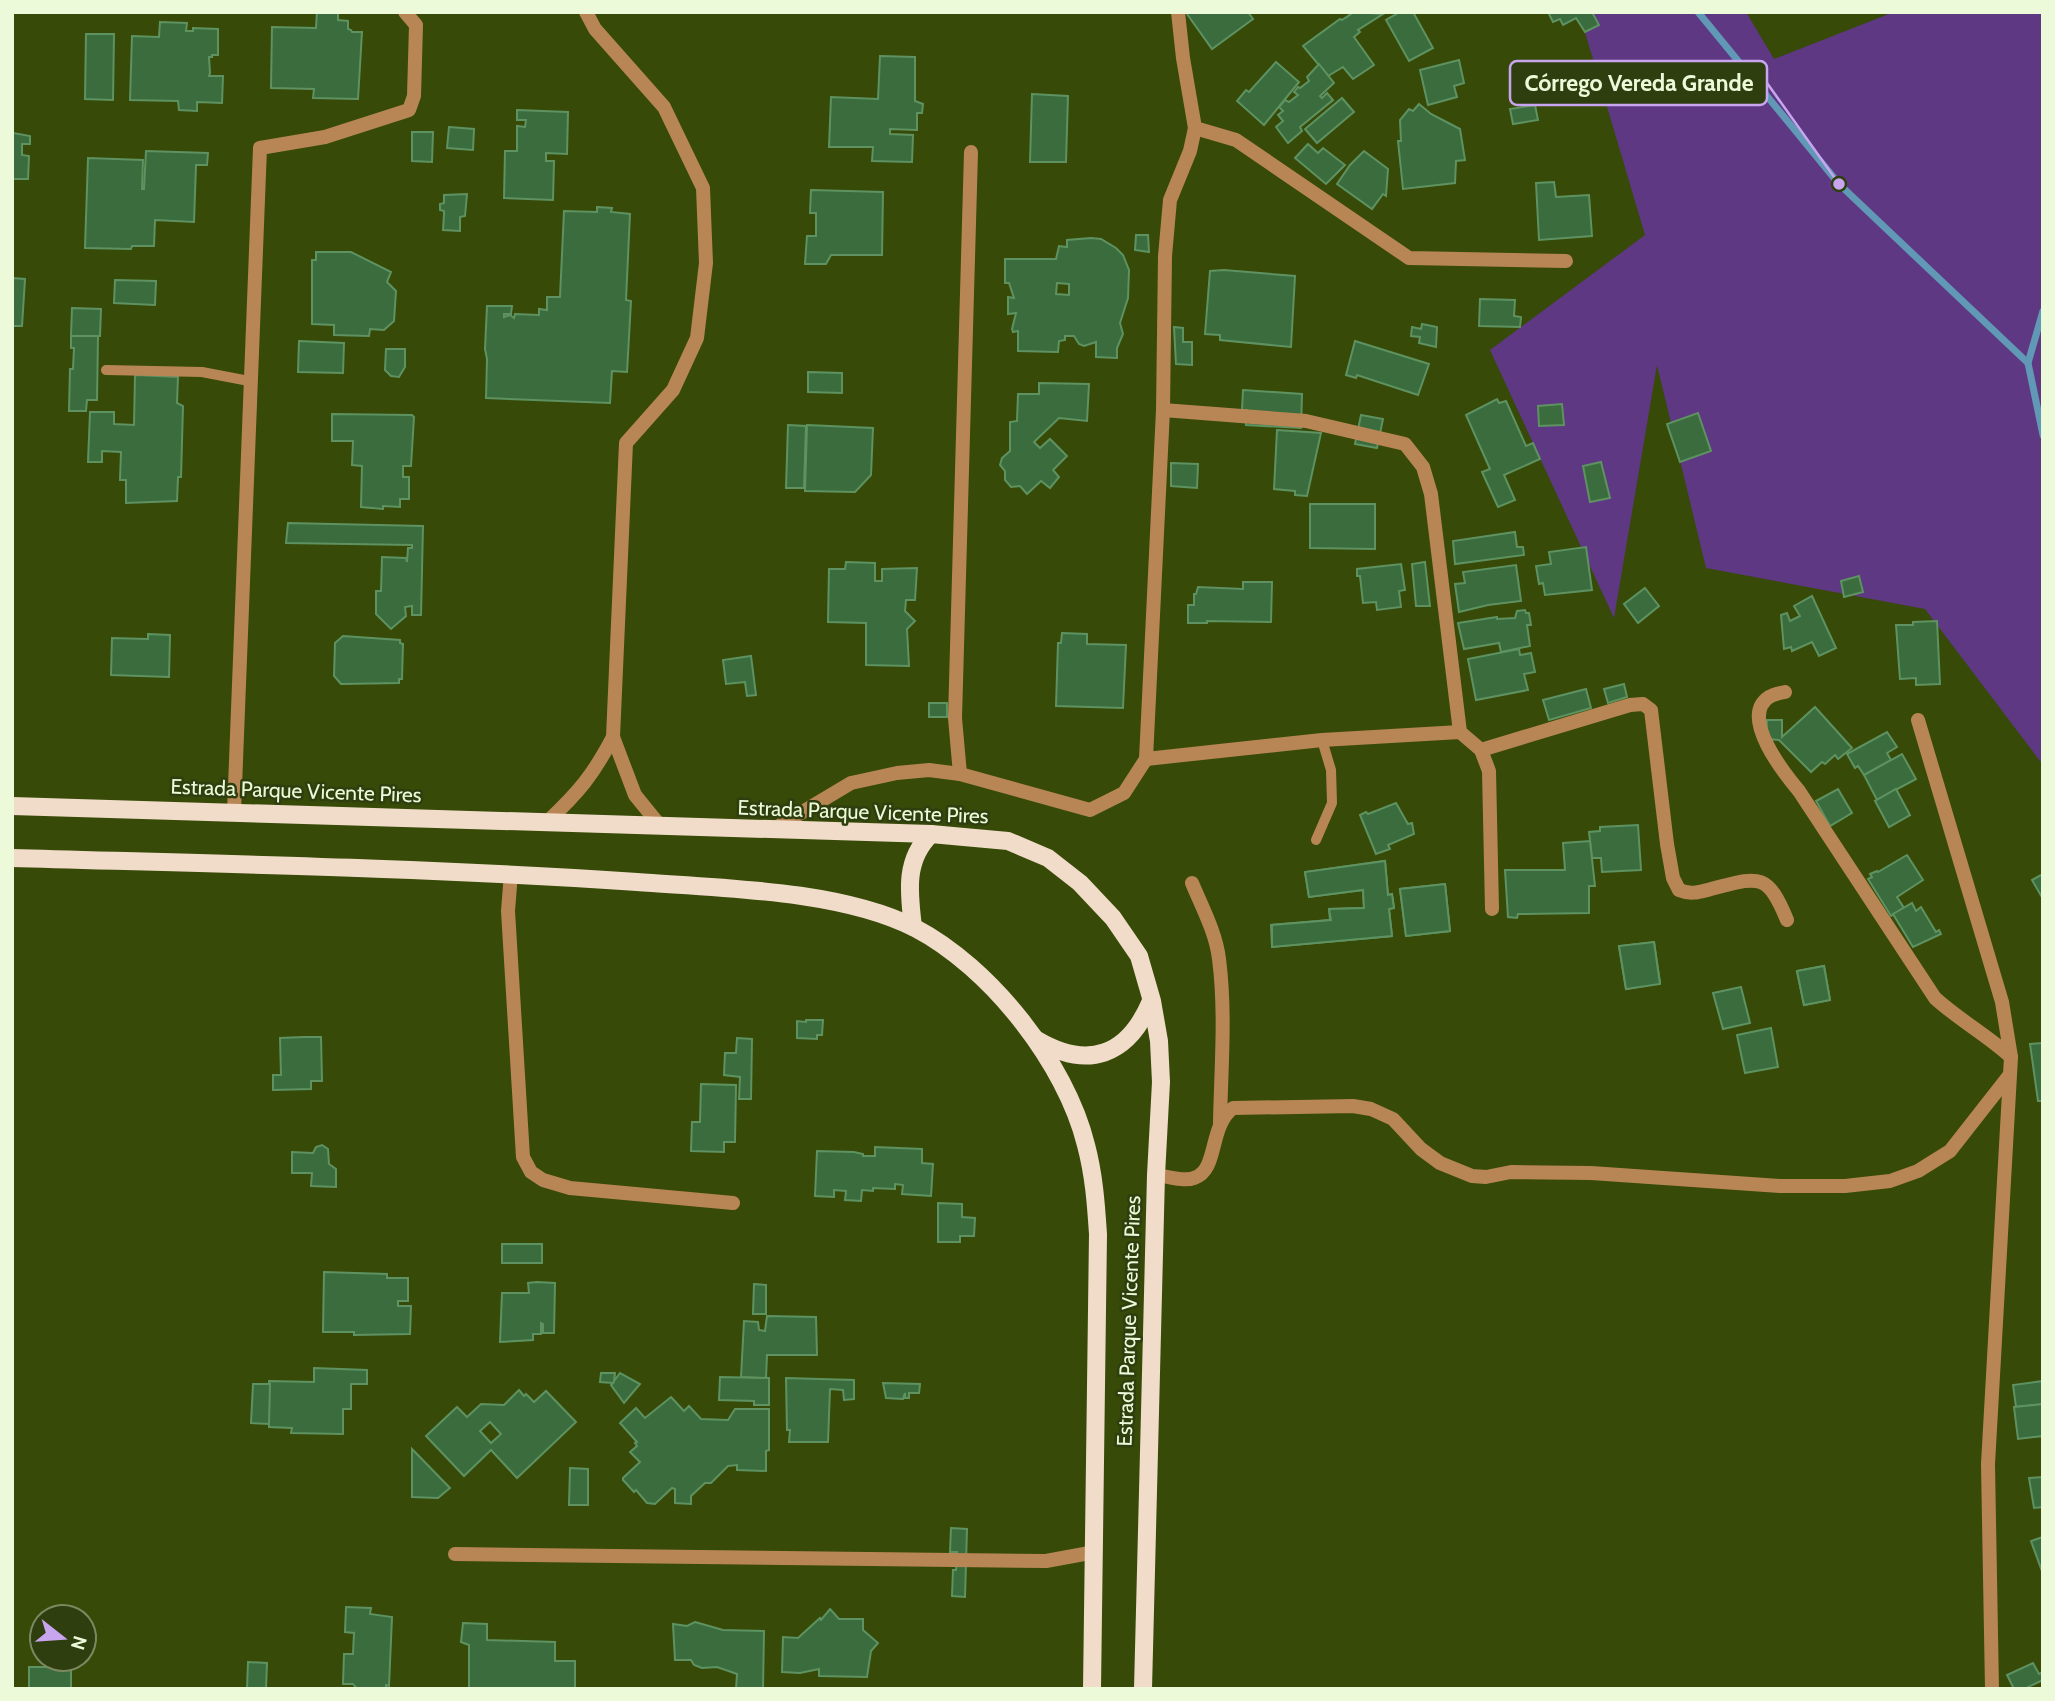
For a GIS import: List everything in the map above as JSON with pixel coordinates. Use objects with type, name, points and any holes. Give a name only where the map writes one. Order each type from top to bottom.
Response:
[{"type":"main road","name":"Estrada Parque Vicente Pires","points":[[12,806],[931,834],[1008,841],[1048,858],[1080,883],[1113,918],[1139,956],[1152,1000],[1159,1041],[1161,1082],[1156,1175],[1143,1689]]},
{"type":"main road","points":[[913,927],[908,892],[911,867],[923,842],[931,834]]},
{"type":"main road","name":"Estrada Parque Vicente Pires","points":[[12,858],[511,873],[790,895],[858,907],[913,927],[977,970],[1037,1040],[1072,1104],[1086,1143],[1095,1190],[1098,1234],[1092,1689]]},
{"type":"main road","points":[[1037,1040],[1058,1052],[1082,1056],[1105,1052],[1126,1041],[1142,1023],[1152,1000]]},
{"type":"street","points":[[234,812],[260,148],[325,137],[409,110],[414,96],[416,25],[405,12]]},
{"type":"street","points":[[586,12],[595,29],[664,107],[703,188],[706,263],[697,338],[673,390],[626,443],[613,737],[635,795],[661,827]]},
{"type":"street","points":[[774,829],[851,783],[897,773],[929,770],[960,774],[1090,810],[1124,793],[1146,759],[1163,410],[1165,256],[1170,200],[1195,128],[1178,12]]},
{"type":"street","points":[[1195,128],[1237,140],[1409,258],[1566,261]]},
{"type":"street","points":[[960,774],[955,718],[971,152]]},
{"type":"street","points":[[1163,410],[1306,421],[1405,444],[1423,467],[1431,494],[1460,732],[1481,750],[1489,771],[1492,909]]},
{"type":"street","points":[[1785,692],[1770,696],[1761,706],[1759,725],[1776,764],[1799,791],[1935,998],[2011,1057]]},
{"type":"street","points":[[1481,750],[1630,705],[1643,705],[1651,710],[1667,844],[1673,878],[1679,890],[1690,894],[1755,880],[1768,884],[1777,896],[1787,920]]},
{"type":"street","points":[[1918,720],[2002,1002],[2011,1057],[1988,1464],[1992,1689]]},
{"type":"street","points":[[1146,759],[1322,740],[1460,732]]},
{"type":"street","points":[[548,821],[579,792],[596,770],[613,737]]},
{"type":"street","points":[[511,873],[508,911],[523,1157],[531,1172],[543,1180],[570,1188],[733,1203]]},
{"type":"street","points":[[1156,1175],[1193,1179],[1204,1173],[1211,1162],[1220,1123],[1222,1041],[1219,958],[1212,931],[1192,883]]},
{"type":"street","points":[[1220,1123],[1233,1108],[1353,1106],[1371,1109],[1393,1119],[1440,1163],[1472,1176],[1486,1177],[1511,1172],[1591,1173],[1767,1186],[1845,1186],[1890,1181],[1918,1171],[1950,1151],[2008,1077]]},
{"type":"street","points":[[455,1554],[1046,1561],[1095,1552]]},
{"type":"lane","points":[[106,370],[202,372],[249,381]]},
{"type":"lane","points":[[1316,841],[1332,803],[1331,770],[1322,740]]},
{"type":"shaded area","points":[[1579,12],[1746,12],[1774,59],[1894,12],[2043,12],[2043,765],[1925,609],[1706,568],[1657,365],[1614,618],[1490,350],[1645,235]]},
{"type":"building","points":[[317,12],[338,12],[338,20],[348,21],[348,29],[362,32],[358,99],[313,98],[314,89],[271,88],[272,27],[316,28]]},
{"type":"building","points":[[1188,12],[1248,12],[1253,19],[1212,49]]},
{"type":"building","points":[[1354,12],[1383,14],[1358,30],[1360,32],[1354,37],[1374,65],[1353,79],[1343,67],[1328,76],[1303,46]]},
{"type":"building","points":[[1400,12],[1413,12],[1433,48],[1409,61],[1386,20]]},
{"type":"building","points":[[1548,12],[1592,12],[1599,25],[1585,32],[1576,18],[1563,25],[1560,19],[1553,22]]},
{"type":"building","points":[[160,22],[187,23],[186,31],[193,31],[193,28],[218,29],[218,55],[209,57],[209,76],[223,76],[222,103],[197,102],[197,111],[179,110],[178,101],[130,100],[132,36],[159,37]]},
{"type":"building","points":[[86,34],[114,34],[113,100],[85,99]]},
{"type":"building","points":[[880,56],[915,57],[915,101],[923,104],[922,113],[917,113],[917,130],[890,129],[890,134],[913,135],[912,162],[872,161],[873,147],[829,147],[831,97],[878,99]]},
{"type":"building","points":[[1459,60],[1464,83],[1454,86],[1457,97],[1428,105],[1420,70]]},
{"type":"building","points":[[1276,62],[1299,82],[1264,125],[1237,101],[1246,90],[1249,92]]},
{"type":"building","points":[[1319,64],[1334,83],[1320,96],[1322,98],[1327,93],[1333,100],[1300,127],[1302,131],[1288,143],[1276,127],[1283,121],[1278,115],[1283,111],[1279,107],[1285,100],[1289,102],[1298,95],[1294,92],[1309,81],[1307,77]]},
{"type":"building","points":[[1032,94],[1068,96],[1066,162],[1030,162]]},
{"type":"building","points":[[1342,98],[1354,112],[1317,143],[1305,129]]},
{"type":"building","points":[[1419,104],[1431,114],[1460,129],[1465,160],[1456,161],[1455,183],[1403,189],[1398,141],[1401,141],[1400,120],[1409,109],[1413,111]]},
{"type":"building","points":[[1535,105],[1538,120],[1513,124],[1510,109]]},
{"type":"building","points":[[517,110],[568,112],[567,154],[546,153],[546,161],[554,161],[553,200],[504,198],[505,151],[517,151],[517,126],[525,127],[526,120],[517,120]]},
{"type":"building","points":[[12,119],[13,133],[30,136],[30,144],[22,144],[22,155],[29,156],[28,179],[12,179]]},
{"type":"building","points":[[449,127],[474,129],[473,150],[447,148]]},
{"type":"building","points":[[412,132],[433,132],[432,162],[412,161]]},
{"type":"building","points":[[1308,144],[1318,153],[1323,148],[1345,165],[1326,184],[1295,158]]},
{"type":"building","points":[[146,151],[208,153],[207,165],[196,165],[194,222],[155,220],[154,246],[132,246],[131,249],[85,248],[88,158],[143,160],[144,189]]},
{"type":"building","points":[[1364,151],[1388,169],[1386,196],[1383,194],[1372,209],[1337,184]]},
{"type":"building","points":[[1554,182],[1556,197],[1589,195],[1592,236],[1539,240],[1536,183]]},
{"type":"building","points":[[811,190],[883,192],[882,255],[831,255],[826,264],[805,264],[807,236],[816,236],[816,213],[810,213]]},
{"type":"building","points":[[467,194],[465,216],[460,217],[460,231],[443,230],[444,211],[440,210],[440,204],[444,203],[444,195]]},
{"type":"building","points":[[597,207],[612,208],[611,212],[630,214],[626,300],[631,301],[627,372],[612,371],[610,403],[486,398],[487,306],[512,306],[511,314],[504,314],[504,317],[510,315],[514,318],[515,314],[539,315],[539,309],[547,310],[547,297],[560,297],[564,211],[597,212]]},
{"type":"building","points":[[1136,235],[1148,235],[1149,252],[1135,250]]},
{"type":"building","points":[[1101,239],[1123,255],[1129,270],[1128,298],[1120,323],[1123,334],[1117,348],[1117,358],[1096,357],[1096,342],[1084,346],[1079,344],[1074,336],[1065,336],[1065,340],[1059,341],[1058,352],[1018,351],[1018,331],[1013,332],[1012,329],[1016,313],[1008,314],[1008,297],[1014,298],[1009,283],[1005,283],[1005,259],[1056,259],[1059,246],[1067,247],[1067,240]],"holes":[[[1057,283],[1069,284],[1069,295],[1056,294]]]},
{"type":"building","points":[[316,252],[351,252],[391,272],[387,282],[396,291],[394,321],[384,330],[370,329],[369,336],[334,335],[334,325],[312,324],[312,260],[316,260]]},
{"type":"building","points":[[1210,271],[1295,276],[1291,347],[1220,340],[1220,335],[1205,334]]},
{"type":"building","points":[[12,278],[25,279],[22,326],[12,326]]},
{"type":"building","points":[[115,280],[156,281],[155,305],[114,303]]},
{"type":"building","points":[[1480,299],[1515,300],[1514,316],[1521,317],[1520,327],[1479,326]]},
{"type":"building","points":[[72,308],[101,309],[100,336],[71,336]]},
{"type":"building","points":[[1422,324],[1437,327],[1436,347],[1419,343],[1420,337],[1411,336],[1412,327],[1421,329]]},
{"type":"building","points":[[1174,327],[1183,328],[1183,342],[1192,342],[1192,365],[1176,364]]},
{"type":"building","points":[[71,336],[98,336],[97,400],[87,400],[86,411],[69,411],[70,369],[73,369],[74,348],[71,348]]},
{"type":"building","points":[[299,341],[344,343],[343,373],[298,372]]},
{"type":"building","points":[[1355,341],[1429,364],[1418,395],[1357,375],[1356,378],[1346,375]]},
{"type":"building","points":[[386,349],[405,349],[405,367],[399,377],[391,376],[385,370]]},
{"type":"building","points":[[808,372],[842,373],[842,393],[808,392]]},
{"type":"building","points":[[135,375],[178,377],[177,403],[183,406],[181,477],[178,477],[177,501],[126,503],[126,480],[120,480],[121,452],[102,451],[102,462],[88,462],[90,412],[114,412],[114,424],[134,425]]},
{"type":"building","points":[[1039,383],[1089,384],[1087,421],[1059,418],[1034,442],[1040,448],[1050,439],[1067,456],[1053,470],[1059,477],[1050,488],[1041,481],[1027,494],[1020,486],[1011,487],[1005,480],[1005,471],[1000,465],[1002,458],[1010,451],[1010,422],[1017,421],[1018,394],[1039,394]]},
{"type":"building","points":[[1243,390],[1302,394],[1301,428],[1246,425],[1247,410],[1242,410]]},
{"type":"building","points":[[1497,399],[1499,403],[1506,401],[1526,446],[1533,443],[1540,459],[1504,475],[1515,500],[1498,507],[1482,472],[1490,469],[1466,415]]},
{"type":"building","points":[[1562,404],[1564,425],[1539,426],[1538,406]]},
{"type":"building","points":[[1698,413],[1711,451],[1680,462],[1667,424]]},
{"type":"building","points":[[332,414],[414,417],[411,466],[403,466],[403,477],[409,477],[409,499],[400,499],[400,507],[361,507],[362,466],[352,465],[353,441],[332,441]]},
{"type":"building","points":[[1361,415],[1383,419],[1377,448],[1355,444]]},
{"type":"building","points":[[788,425],[806,426],[804,488],[786,488]]},
{"type":"building","points":[[807,425],[873,428],[871,475],[855,492],[805,491]]},
{"type":"building","points":[[1277,430],[1321,433],[1307,496],[1295,495],[1295,491],[1274,489]]},
{"type":"building","points":[[1601,462],[1610,498],[1590,502],[1583,466]]},
{"type":"building","points":[[1171,463],[1198,464],[1197,488],[1171,486]]},
{"type":"building","points":[[1310,504],[1375,504],[1375,549],[1310,548]]},
{"type":"building","points":[[288,523],[423,526],[421,615],[412,615],[412,606],[405,607],[406,616],[391,629],[376,614],[376,591],[381,591],[382,557],[406,558],[407,562],[408,548],[412,548],[412,545],[286,543]]},
{"type":"building","points":[[1515,532],[1517,547],[1523,547],[1524,555],[1455,564],[1453,541]]},
{"type":"building","points":[[1586,547],[1592,590],[1545,595],[1543,583],[1539,584],[1536,566],[1551,564],[1549,552]]},
{"type":"building","points":[[846,562],[875,563],[875,581],[882,581],[882,569],[917,568],[915,600],[906,600],[905,611],[915,621],[907,629],[909,666],[866,665],[866,623],[828,622],[829,569],[845,569]]},
{"type":"building","points":[[1425,562],[1430,606],[1416,606],[1412,564]]},
{"type":"building","points":[[1401,564],[1405,590],[1399,591],[1401,607],[1377,610],[1376,602],[1363,603],[1357,569]]},
{"type":"building","points":[[1516,565],[1521,601],[1459,612],[1455,584],[1465,583],[1463,572]]},
{"type":"building","points":[[1859,576],[1863,592],[1844,597],[1841,581]]},
{"type":"building","points":[[1243,582],[1272,582],[1271,622],[1188,623],[1188,605],[1194,605],[1194,594],[1198,587],[1243,589]]},
{"type":"building","points":[[1645,588],[1659,606],[1638,623],[1624,604]]},
{"type":"building","points":[[1812,596],[1836,648],[1819,656],[1812,642],[1792,651],[1791,647],[1784,649],[1781,615],[1787,613],[1790,621],[1800,616],[1794,606]]},
{"type":"building","points":[[1525,610],[1529,613],[1531,625],[1527,625],[1530,646],[1501,652],[1499,643],[1464,649],[1458,623],[1497,617],[1515,618],[1517,611]]},
{"type":"building","points":[[1937,621],[1940,684],[1916,685],[1916,678],[1900,679],[1896,625]]},
{"type":"building","points":[[1062,633],[1087,634],[1087,644],[1126,645],[1123,708],[1056,706],[1058,643],[1061,643]]},
{"type":"building","points":[[148,634],[170,635],[169,677],[111,675],[112,638],[148,639]]},
{"type":"building","points":[[343,636],[400,640],[403,644],[402,679],[399,679],[399,683],[341,684],[334,676],[335,643]]},
{"type":"building","points":[[1519,649],[1520,655],[1531,653],[1535,672],[1524,674],[1528,690],[1476,700],[1468,659]]},
{"type":"building","points":[[751,656],[756,695],[747,696],[745,682],[726,684],[723,660]]},
{"type":"building","points":[[1624,684],[1627,697],[1608,703],[1604,689]]},
{"type":"building","points":[[1586,689],[1591,708],[1549,720],[1543,700]]},
{"type":"building","points":[[929,703],[947,703],[947,717],[929,717]]},
{"type":"building","points":[[1815,707],[1852,748],[1838,759],[1835,755],[1825,764],[1822,762],[1811,772],[1779,740],[1766,739],[1767,720],[1782,720],[1782,737]]},
{"type":"building","points":[[1887,732],[1897,747],[1887,753],[1891,760],[1864,775],[1858,766],[1855,768],[1847,754]]},
{"type":"building","points":[[1902,754],[1916,779],[1877,800],[1864,775]]},
{"type":"building","points":[[1838,789],[1852,813],[1830,826],[1816,801]]},
{"type":"building","points":[[1896,789],[1910,815],[1889,827],[1875,801]]},
{"type":"building","points":[[1396,803],[1408,824],[1412,823],[1414,834],[1388,845],[1390,849],[1376,854],[1360,815]]},
{"type":"building","points":[[1638,825],[1641,870],[1602,872],[1601,858],[1592,858],[1589,832],[1600,831],[1600,827]]},
{"type":"building","points":[[1590,841],[1595,886],[1589,886],[1589,913],[1518,914],[1517,918],[1508,917],[1505,870],[1565,870],[1563,843]]},
{"type":"building","points":[[1907,855],[1923,880],[1897,897],[1904,908],[1891,916],[1868,879],[1872,877],[1870,874]]},
{"type":"building","points":[[1385,861],[1388,895],[1392,894],[1394,908],[1389,909],[1392,936],[1272,947],[1271,925],[1330,920],[1329,909],[1364,908],[1363,890],[1309,897],[1305,872]]},
{"type":"building","points":[[1385,861],[1388,895],[1392,894],[1394,908],[1389,909],[1392,936],[1272,947],[1272,925],[1331,920],[1329,909],[1364,908],[1363,890],[1309,897],[1305,872]]},
{"type":"building","points":[[2043,874],[2043,899],[2032,880]]},
{"type":"building","points":[[1445,884],[1450,931],[1406,936],[1400,889]]},
{"type":"building","points":[[1445,884],[1450,931],[1406,936],[1400,889]]},
{"type":"building","points":[[1912,903],[1916,911],[1921,907],[1936,932],[1939,930],[1941,934],[1913,947],[1893,914]]},
{"type":"building","points":[[1654,942],[1660,983],[1626,989],[1619,946]]},
{"type":"building","points":[[1654,942],[1660,984],[1626,989],[1619,946]]},
{"type":"building","points":[[1824,966],[1830,1000],[1804,1005],[1797,971]]},
{"type":"building","points":[[1824,966],[1830,1000],[1804,1005],[1797,971]]},
{"type":"building","points":[[1741,987],[1750,1023],[1723,1029],[1713,993]]},
{"type":"building","points":[[823,1020],[822,1035],[817,1035],[817,1039],[797,1038],[797,1021]]},
{"type":"building","points":[[1771,1028],[1778,1067],[1745,1073],[1737,1035]]},
{"type":"building","points":[[321,1037],[322,1081],[311,1081],[311,1089],[273,1090],[273,1075],[281,1075],[280,1038]]},
{"type":"building","points":[[737,1038],[752,1039],[751,1099],[739,1099],[740,1077],[724,1075],[725,1053],[736,1053]]},
{"type":"building","points":[[2043,1043],[2043,1101],[2038,1101],[2030,1044]]},
{"type":"building","points":[[701,1084],[736,1085],[735,1142],[724,1142],[724,1152],[691,1151],[692,1122],[700,1122]]},
{"type":"building","points":[[322,1145],[328,1149],[329,1164],[336,1169],[336,1187],[311,1186],[312,1173],[292,1173],[292,1152],[313,1153],[316,1147]]},
{"type":"building","points":[[875,1147],[922,1149],[922,1163],[933,1164],[931,1196],[902,1194],[903,1185],[895,1184],[895,1189],[862,1190],[861,1201],[845,1200],[846,1191],[834,1190],[834,1197],[815,1196],[817,1151],[854,1152],[863,1156],[875,1156]]},
{"type":"building","points":[[938,1203],[962,1204],[962,1217],[975,1218],[974,1236],[960,1236],[960,1242],[938,1242]]},
{"type":"building","points":[[502,1244],[542,1244],[542,1263],[502,1263]]},
{"type":"building","points":[[324,1272],[387,1274],[387,1278],[408,1278],[408,1301],[398,1301],[398,1306],[411,1306],[410,1334],[354,1335],[354,1332],[323,1332]]},
{"type":"building","points":[[528,1283],[555,1283],[554,1333],[543,1333],[541,1323],[541,1334],[533,1334],[533,1340],[500,1342],[502,1293],[529,1293]]},
{"type":"building","points":[[754,1284],[766,1285],[766,1314],[753,1314]]},
{"type":"building","points":[[767,1316],[816,1317],[817,1355],[767,1355],[766,1378],[741,1377],[744,1321],[758,1322],[759,1330],[765,1331]]},
{"type":"building","points":[[314,1368],[367,1370],[367,1384],[351,1384],[351,1409],[343,1409],[343,1434],[291,1433],[292,1428],[269,1427],[269,1381],[314,1382]]},
{"type":"building","points":[[601,1373],[615,1373],[614,1381],[620,1373],[640,1384],[624,1403],[611,1385],[613,1383],[600,1382]]},
{"type":"building","points":[[720,1377],[769,1378],[769,1405],[754,1405],[754,1401],[719,1400]]},
{"type":"building","points":[[786,1378],[854,1380],[854,1399],[844,1400],[843,1390],[830,1389],[828,1442],[789,1442]]},
{"type":"building","points":[[2043,1381],[2043,1404],[2016,1407],[2013,1385]]},
{"type":"building","points":[[883,1383],[920,1384],[919,1393],[909,1393],[909,1398],[905,1398],[905,1393],[903,1399],[886,1398]]},
{"type":"building","points":[[253,1384],[270,1384],[269,1424],[251,1423]]},
{"type":"building","points":[[519,1390],[534,1402],[546,1391],[576,1422],[517,1478],[491,1450],[464,1476],[426,1436],[457,1407],[467,1417],[481,1404],[504,1405]],"holes":[[[490,1422],[501,1434],[491,1443],[480,1431]]]},
{"type":"building","points":[[671,1397],[684,1411],[689,1406],[701,1419],[728,1420],[735,1409],[769,1409],[766,1471],[737,1470],[737,1465],[728,1466],[711,1483],[705,1483],[691,1496],[691,1504],[675,1503],[675,1489],[672,1488],[655,1504],[647,1503],[623,1480],[640,1462],[630,1452],[637,1446],[637,1442],[620,1423],[636,1408],[645,1418]]},
{"type":"building","points":[[2043,1404],[2043,1436],[2018,1439],[2014,1407]]},
{"type":"building","points":[[412,1449],[450,1488],[438,1498],[412,1497]]},
{"type":"building","points":[[570,1468],[588,1469],[588,1505],[569,1505]]},
{"type":"building","points":[[2043,1477],[2043,1507],[2034,1508],[2029,1478]]},
{"type":"building","points":[[951,1528],[967,1529],[965,1597],[952,1596],[957,1552],[950,1552]]},
{"type":"building","points":[[2043,1537],[2043,1574],[2031,1541]]},
{"type":"building","points":[[346,1607],[371,1608],[370,1614],[392,1617],[389,1686],[386,1685],[386,1689],[357,1689],[353,1684],[343,1684],[344,1654],[353,1654],[354,1633],[345,1632]]},
{"type":"building","points":[[830,1609],[839,1619],[863,1619],[863,1630],[878,1643],[871,1651],[867,1677],[819,1676],[819,1669],[800,1673],[782,1672],[783,1637],[798,1638],[820,1618],[821,1620]]},
{"type":"building","points":[[695,1622],[723,1630],[764,1631],[763,1689],[736,1689],[737,1674],[717,1667],[702,1668],[694,1665],[691,1660],[675,1660],[673,1624],[687,1626]]},
{"type":"building","points":[[463,1623],[487,1624],[487,1640],[555,1642],[555,1661],[575,1661],[575,1689],[469,1689],[469,1645],[461,1642]]},
{"type":"building","points":[[248,1662],[267,1663],[266,1689],[247,1689]]},
{"type":"building","points":[[2033,1663],[2039,1674],[2043,1672],[2043,1680],[2024,1689],[2014,1689],[2007,1675]]},
{"type":"building","points":[[29,1673],[71,1673],[71,1689],[29,1689]]},
{"type":"waterway","points":[[1698,12],[1839,184],[2028,363],[2043,435]]},
{"type":"waterway","points":[[2028,363],[2043,311]]},
{"type":"place","name":"Córrego Vereda Grande","points":[[1839,184]]}]
